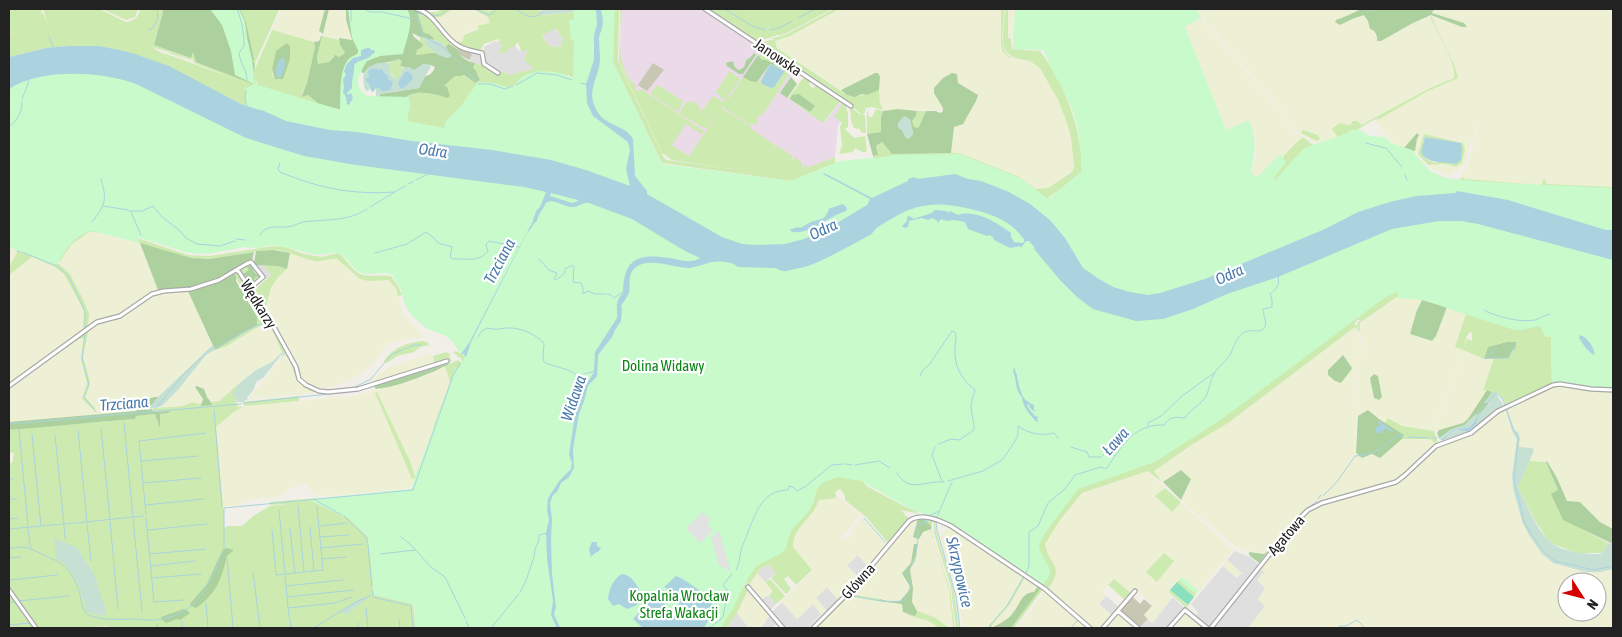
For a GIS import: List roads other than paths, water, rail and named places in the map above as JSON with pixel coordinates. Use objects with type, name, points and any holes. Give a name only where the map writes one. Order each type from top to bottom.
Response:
[{"type":"street","points":[[417,9],[428,13],[444,33],[459,46],[482,53],[484,64],[498,73]]},
{"type":"street","name":"Janowska","points":[[705,9],[851,106]]},
{"type":"street","points":[[236,270],[251,262],[257,268],[263,278],[250,288]]},
{"type":"street","name":"Wędkarzy","points":[[9,386],[97,322],[123,314],[152,294],[191,289],[222,279],[236,270],[266,313],[296,367],[300,379],[306,385],[319,391],[358,389],[447,361]]},
{"type":"street","name":"Agatowa","points":[[1209,628],[1292,526],[1313,506],[1396,482],[1405,476],[1436,446],[1471,433],[1498,411],[1553,385],[1560,384],[1613,390]]},
{"type":"street","name":"Główna","points":[[814,628],[852,588],[900,532],[915,518],[922,517],[951,526],[1048,590],[1090,628]]},
{"type":"street","points":[[748,587],[783,628]]},
{"type":"street","points":[[9,590],[36,628]]},
{"type":"street","points":[[1103,628],[1135,591]]},
{"type":"street","points":[[1168,628],[1186,609],[1209,628]]},
{"type":"street","points":[[1118,611],[1138,628]]},
{"type":"water","name":"Odra","points":[[596,9],[601,9],[603,23],[599,38],[600,59],[592,97],[601,116],[626,131],[633,139],[635,176],[647,191],[647,194],[722,237],[742,244],[785,244],[804,239],[827,229],[867,205],[870,199],[824,173],[872,198],[914,177],[918,179],[955,174],[981,181],[1009,192],[1030,204],[1050,220],[1065,238],[1083,268],[1113,287],[1148,295],[1205,279],[1325,229],[1358,212],[1416,196],[1456,193],[1457,191],[1508,200],[1606,230],[1613,230],[1613,260],[1478,224],[1461,221],[1439,221],[1392,229],[1278,277],[1227,294],[1193,309],[1163,319],[1136,321],[1093,309],[1077,297],[1060,280],[1029,241],[1026,241],[1021,248],[1020,246],[1010,248],[994,240],[989,235],[987,236],[968,229],[965,222],[954,220],[947,221],[941,219],[937,223],[938,221],[931,218],[929,220],[921,218],[909,221],[908,227],[904,228],[902,226],[909,216],[914,219],[935,210],[949,213],[950,211],[958,215],[978,215],[1011,233],[1014,242],[1024,242],[1024,239],[1014,228],[989,214],[949,205],[927,205],[908,210],[878,227],[870,235],[830,256],[814,264],[787,271],[781,271],[776,268],[738,267],[731,263],[723,262],[713,262],[690,268],[654,263],[640,265],[631,274],[629,293],[621,306],[621,321],[612,337],[598,355],[597,376],[588,386],[579,414],[573,449],[574,468],[569,477],[561,483],[550,503],[552,520],[552,574],[556,607],[554,614],[560,628],[557,628],[551,615],[553,601],[547,559],[548,498],[560,480],[571,469],[572,463],[569,455],[575,414],[584,388],[594,372],[595,352],[617,318],[617,303],[623,292],[626,272],[634,261],[649,257],[689,261],[700,258],[632,219],[589,203],[573,207],[549,201],[527,233],[471,342],[466,357],[464,355],[465,352],[461,354],[469,343],[533,221],[546,192],[524,187],[356,165],[304,156],[246,138],[136,84],[106,76],[89,74],[54,75],[22,82],[9,89],[9,57],[46,48],[68,46],[99,46],[120,50],[169,66],[243,105],[264,111],[286,121],[330,130],[492,150],[551,160],[630,186],[626,169],[630,150],[628,142],[593,116],[587,103],[586,84],[594,60],[594,35],[597,25]],"holes":[[[551,193],[578,200],[572,203],[550,196]]]},
{"type":"water","points":[[367,48],[375,52],[354,65],[352,88],[347,93],[348,95],[351,93],[353,98],[351,98],[353,100],[350,102],[350,105],[347,104],[343,92],[343,79],[346,75],[344,71],[347,64],[353,58],[361,56],[361,50]]},
{"type":"water","points":[[282,58],[284,59],[285,67],[279,78],[276,75],[276,70]]},
{"type":"water","points":[[771,64],[785,71],[774,87],[771,88],[762,84],[761,81]]},
{"type":"water","points":[[372,68],[383,69],[389,80],[393,81],[391,89],[381,91],[376,88],[373,92],[371,91],[369,84],[365,80],[369,76],[368,71]]},
{"type":"water","points":[[408,71],[413,79],[401,89],[398,83],[404,73]]},
{"type":"water","points":[[1425,137],[1461,143],[1461,160],[1456,164],[1436,162],[1428,159],[1421,152]]},
{"type":"water","points":[[843,204],[847,208],[846,211],[810,229],[796,232],[790,231],[791,229],[800,228],[824,218],[828,209]]},
{"type":"water","points":[[1580,335],[1590,343],[1595,355],[1584,345],[1579,338]]},
{"type":"water","points":[[1014,368],[1025,400],[1034,405],[1034,410],[1037,410],[1034,411],[1030,408],[1029,404],[1027,405],[1035,416],[1039,417],[1037,422],[1027,410],[1018,392]]},
{"type":"water","points":[[1477,417],[1476,424],[1468,432],[1458,430],[1440,440],[1454,430],[1470,427]]},
{"type":"water","points":[[1379,421],[1394,431],[1391,432],[1385,428],[1382,433],[1377,433],[1375,429],[1377,426],[1381,426],[1378,423]]},
{"type":"water","points":[[592,542],[597,542],[597,546],[601,548],[591,557],[589,549]]},
{"type":"water","points":[[622,574],[632,579],[641,594],[637,605],[627,609],[619,604],[613,606],[608,599],[612,585]]},
{"type":"water","points":[[676,576],[698,589],[715,608],[704,628],[643,628],[633,619],[661,588],[667,595],[661,617],[667,619],[674,617],[679,603],[679,596],[664,587]]},
{"type":"waterway","points":[[148,30],[153,28],[158,17],[157,9]]},
{"type":"waterway","points":[[237,9],[244,41],[244,46],[239,53],[247,80]]},
{"type":"waterway","points":[[351,9],[351,21]]},
{"type":"waterway","points":[[364,9],[370,12],[382,12],[413,19]]},
{"type":"waterway","points":[[431,16],[441,14],[448,9]]},
{"type":"waterway","points":[[475,9],[489,15],[496,9]]},
{"type":"waterway","points":[[516,9],[532,17],[543,12]]},
{"type":"waterway","points":[[725,9],[752,26],[765,30]]},
{"type":"waterway","points":[[798,18],[815,9]]},
{"type":"waterway","points":[[1368,12],[1375,9]]},
{"type":"waterway","points":[[425,14],[417,14],[423,36],[441,46],[477,82]]},
{"type":"waterway","points":[[770,30],[779,28],[792,21]]},
{"type":"waterway","points":[[49,36],[53,47]]},
{"type":"waterway","points":[[516,85],[537,73],[557,75],[572,80]]},
{"type":"waterway","points":[[22,99],[29,81]]},
{"type":"waterway","points":[[581,83],[587,85]]},
{"type":"waterway","points":[[478,84],[490,84],[505,89],[513,86]]},
{"type":"waterway","points":[[246,90],[245,99],[247,107]]},
{"type":"waterway","points":[[9,127],[18,116],[22,102]]},
{"type":"waterway","points":[[1366,143],[1385,148]]},
{"type":"waterway","points":[[1386,148],[1402,167]]},
{"type":"waterway","points":[[280,163],[278,169],[280,172],[322,186],[349,191],[394,192]]},
{"type":"waterway","points":[[416,180],[428,174]]},
{"type":"waterway","points":[[1405,175],[1407,180]]},
{"type":"waterway","points":[[92,222],[104,202],[101,179]]},
{"type":"waterway","points":[[408,184],[413,182]]},
{"type":"waterway","points":[[370,207],[405,186]]},
{"type":"waterway","points":[[103,206],[128,210]]},
{"type":"waterway","points":[[129,211],[142,211],[153,206],[162,217],[178,229],[186,238],[197,244],[220,246],[235,241]]},
{"type":"waterway","points":[[260,235],[263,231],[270,228],[288,227],[303,222],[344,218],[367,209]]},
{"type":"waterway","points":[[131,212],[141,235]]},
{"type":"waterway","points":[[375,253],[407,244],[426,232],[438,243],[452,247],[450,257],[453,259],[476,259],[481,257],[488,251],[486,245],[489,241],[519,247]]},
{"type":"waterway","points":[[236,239],[245,240]]},
{"type":"waterway","points":[[22,252],[57,266],[69,277],[85,311],[85,328]]},
{"type":"waterway","points":[[539,259],[549,270],[557,273],[554,279],[556,280],[565,273],[565,269],[574,266],[573,282],[581,283],[583,294],[588,291],[595,294],[605,294]]},
{"type":"waterway","name":"Ława","points":[[989,628],[1007,606],[1027,571],[1029,565],[1029,532],[1038,526],[1048,503],[1065,489],[1075,475],[1101,467],[1106,469],[1124,444],[1134,434],[1150,426],[1164,425],[1173,418],[1185,418],[1204,399],[1214,374],[1230,356],[1239,337],[1248,331],[1260,331],[1265,326],[1263,309],[1272,307],[1270,294],[1279,282],[1278,276]]},
{"type":"waterway","points":[[607,294],[614,298],[624,291]]},
{"type":"waterway","points":[[1484,310],[1502,317],[1523,321],[1535,320],[1550,314]]},
{"type":"waterway","points":[[214,348],[269,322]]},
{"type":"waterway","name":"Widawa","points":[[478,337],[487,328],[522,330],[532,334],[544,343],[544,362],[568,370],[578,377],[582,375]]},
{"type":"waterway","points":[[274,331],[295,368],[296,374]]},
{"type":"waterway","points":[[920,376],[952,331],[955,332],[955,355],[959,372],[975,390],[971,402],[974,430],[959,440],[951,439],[939,444]]},
{"type":"waterway","points":[[85,333],[82,358],[89,385],[84,397],[96,412]]},
{"type":"waterway","points":[[1486,358],[1508,358],[1516,343]]},
{"type":"waterway","points":[[353,388],[371,379],[390,356],[414,345],[422,345]]},
{"type":"waterway","points":[[155,409],[183,375],[211,348]]},
{"type":"waterway","points":[[1488,355],[1496,348]]},
{"type":"waterway","name":"Trzciana","points":[[373,386],[449,363]]},
{"type":"waterway","points":[[9,549],[29,548],[63,565],[71,573],[82,605],[87,614],[91,616],[109,619],[152,620],[170,617],[192,606],[212,577],[224,548],[224,508],[413,490],[453,376],[460,363]]},
{"type":"waterway","name":"Widawa","points":[[584,374],[595,371]]},
{"type":"waterway","points":[[1148,426],[1148,423],[1161,416],[1182,396],[1214,373]]},
{"type":"waterway","points":[[300,382],[311,389]]},
{"type":"waterway","name":"Trzciana","points":[[363,389],[372,386]]},
{"type":"waterway","name":"Trzciana","points":[[326,390],[337,390]]},
{"type":"waterway","name":"Trzciana","points":[[243,403],[357,391]]},
{"type":"waterway","points":[[1477,419],[1480,411],[1496,393],[1502,398],[1505,405]]},
{"type":"waterway","name":"Trzciana","points":[[9,424],[241,404]]},
{"type":"waterway","points":[[1506,409],[1518,438],[1514,480],[1524,521],[1531,534],[1542,550],[1555,561],[1594,570],[1613,566]]},
{"type":"waterway","points":[[214,410],[222,506]]},
{"type":"waterway","points":[[124,423],[133,517]]},
{"type":"waterway","points":[[948,481],[983,471],[1002,460],[1018,435],[1018,426],[1035,434],[1054,433],[1058,438]]},
{"type":"waterway","points":[[101,428],[110,519]]},
{"type":"waterway","points":[[19,430],[28,526]]},
{"type":"waterway","points":[[78,430],[87,522]]},
{"type":"waterway","points":[[146,515],[139,441],[206,433]]},
{"type":"waterway","points":[[32,434],[41,526]]},
{"type":"waterway","points":[[55,435],[64,524]]},
{"type":"waterway","points":[[1323,496],[1336,483],[1355,456],[1373,452],[1388,444],[1397,435],[1403,436]]},
{"type":"waterway","points":[[1408,437],[1430,438]]},
{"type":"waterway","points":[[935,447],[932,455],[942,481]]},
{"type":"waterway","points":[[1071,447],[1087,452],[1089,457],[1101,457],[1106,452],[1115,456]]},
{"type":"waterway","points":[[142,461],[198,456]]},
{"type":"waterway","name":"Skrzypowice","points":[[855,465],[879,461],[890,468]]},
{"type":"waterway","name":"Skrzypowice","points":[[807,485],[832,465],[844,464]]},
{"type":"waterway","name":"Skrzypowice","points":[[846,464],[852,465]]},
{"type":"waterway","name":"Skrzypowice","points":[[897,473],[902,479],[912,485],[944,482]]},
{"type":"waterway","points":[[143,483],[201,478]]},
{"type":"waterway","name":"Skrzypowice","points":[[936,519],[952,482]]},
{"type":"waterway","name":"Skrzypowice","points":[[736,570],[742,546],[754,517],[766,498],[779,491],[788,490],[789,486],[797,491],[806,486]]},
{"type":"waterway","points":[[1318,499],[1321,495]]},
{"type":"waterway","points":[[9,499],[17,499]]},
{"type":"waterway","points":[[145,505],[204,499]]},
{"type":"waterway","points":[[315,500],[342,515]]},
{"type":"waterway","points":[[1308,508],[1317,501]]},
{"type":"waterway","points":[[298,506],[304,572]]},
{"type":"waterway","points":[[272,530],[276,575],[323,570],[317,507]]},
{"type":"waterway","points":[[279,510],[285,573]]},
{"type":"waterway","name":"Skrzypowice","points":[[929,516],[939,511]]},
{"type":"waterway","points":[[1260,563],[1285,531],[1303,512]]},
{"type":"waterway","points":[[909,520],[916,515]]},
{"type":"waterway","points":[[76,523],[143,516]]},
{"type":"waterway","points":[[344,516],[367,538],[367,543]]},
{"type":"waterway","points":[[9,519],[18,518]]},
{"type":"waterway","points":[[146,518],[154,602],[184,600]]},
{"type":"waterway","points":[[864,518],[885,542]]},
{"type":"waterway","points":[[133,519],[142,611]]},
{"type":"waterway","points":[[816,628],[848,595],[882,601],[904,600],[911,588],[905,571],[915,559],[918,540],[916,536],[919,532],[916,527],[919,524],[926,523],[927,520]]},
{"type":"waterway","points":[[110,521],[118,609]]},
{"type":"waterway","name":"Skrzypowice","points":[[936,522],[956,596],[960,628]]},
{"type":"waterway","points":[[9,529],[74,523]]},
{"type":"waterway","points":[[321,526],[347,523]]},
{"type":"waterway","points":[[87,524],[91,561]]},
{"type":"waterway","points":[[148,530],[207,524]]},
{"type":"waterway","points":[[64,526],[65,539]]},
{"type":"waterway","points":[[310,527],[314,571]]},
{"type":"waterway","points":[[28,529],[32,548]]},
{"type":"waterway","points":[[290,529],[295,573]]},
{"type":"waterway","points":[[520,592],[534,557],[539,535],[547,533]]},
{"type":"waterway","points":[[320,537],[349,535]]},
{"type":"waterway","points":[[401,537],[431,567],[445,577],[465,618]]},
{"type":"waterway","points":[[321,548],[363,544]]},
{"type":"waterway","points":[[368,545],[372,587]]},
{"type":"waterway","points":[[150,554],[206,549]]},
{"type":"waterway","points":[[380,554],[415,550]]},
{"type":"waterway","points":[[9,558],[21,557]]},
{"type":"waterway","points":[[322,559],[346,557]]},
{"type":"waterway","points":[[227,558],[233,628]]},
{"type":"waterway","points":[[151,566],[195,561]]},
{"type":"waterway","points":[[253,572],[260,628]]},
{"type":"waterway","points":[[152,578],[201,574]]},
{"type":"waterway","name":"Skrzypowice","points":[[709,628],[723,616],[728,591],[723,585],[732,574]]},
{"type":"waterway","points":[[9,580],[57,575]]},
{"type":"waterway","points":[[285,576],[289,617]]},
{"type":"waterway","points":[[286,586],[343,580]]},
{"type":"waterway","points":[[287,597],[354,590]]},
{"type":"waterway","points":[[372,590],[373,597],[411,606],[413,628]]},
{"type":"waterway","points":[[491,628],[519,594]]},
{"type":"waterway","points":[[18,601],[69,596]]},
{"type":"waterway","points":[[313,628],[370,596]]},
{"type":"waterway","points":[[289,608],[335,603],[352,597]]},
{"type":"waterway","points":[[9,602],[15,602]]},
{"type":"waterway","points":[[206,603],[208,628]]},
{"type":"waterway","points":[[366,608],[368,628]]},
{"type":"waterway","points":[[290,619],[291,628]]},
{"type":"waterway","points":[[399,620],[400,628]]},
{"type":"waterway","points":[[1337,628],[1357,620],[1365,628]]},
{"type":"waterway","points":[[182,621],[182,628]]},
{"type":"waterway","points":[[466,621],[469,628]]},
{"type":"waterway","points":[[1071,628],[1077,621]]},
{"type":"waterway","points":[[9,625],[30,623]]},
{"type":"waterway","points":[[358,623],[358,628]]},
{"type":"waterway","points":[[157,624],[158,628]]},
{"type":"park label","name":"Dolina Widawy","points":[[663,365]]},
{"type":"park label","name":"Kopalnia Wrocław Strefa Wakacji","points":[[679,604]]}]
